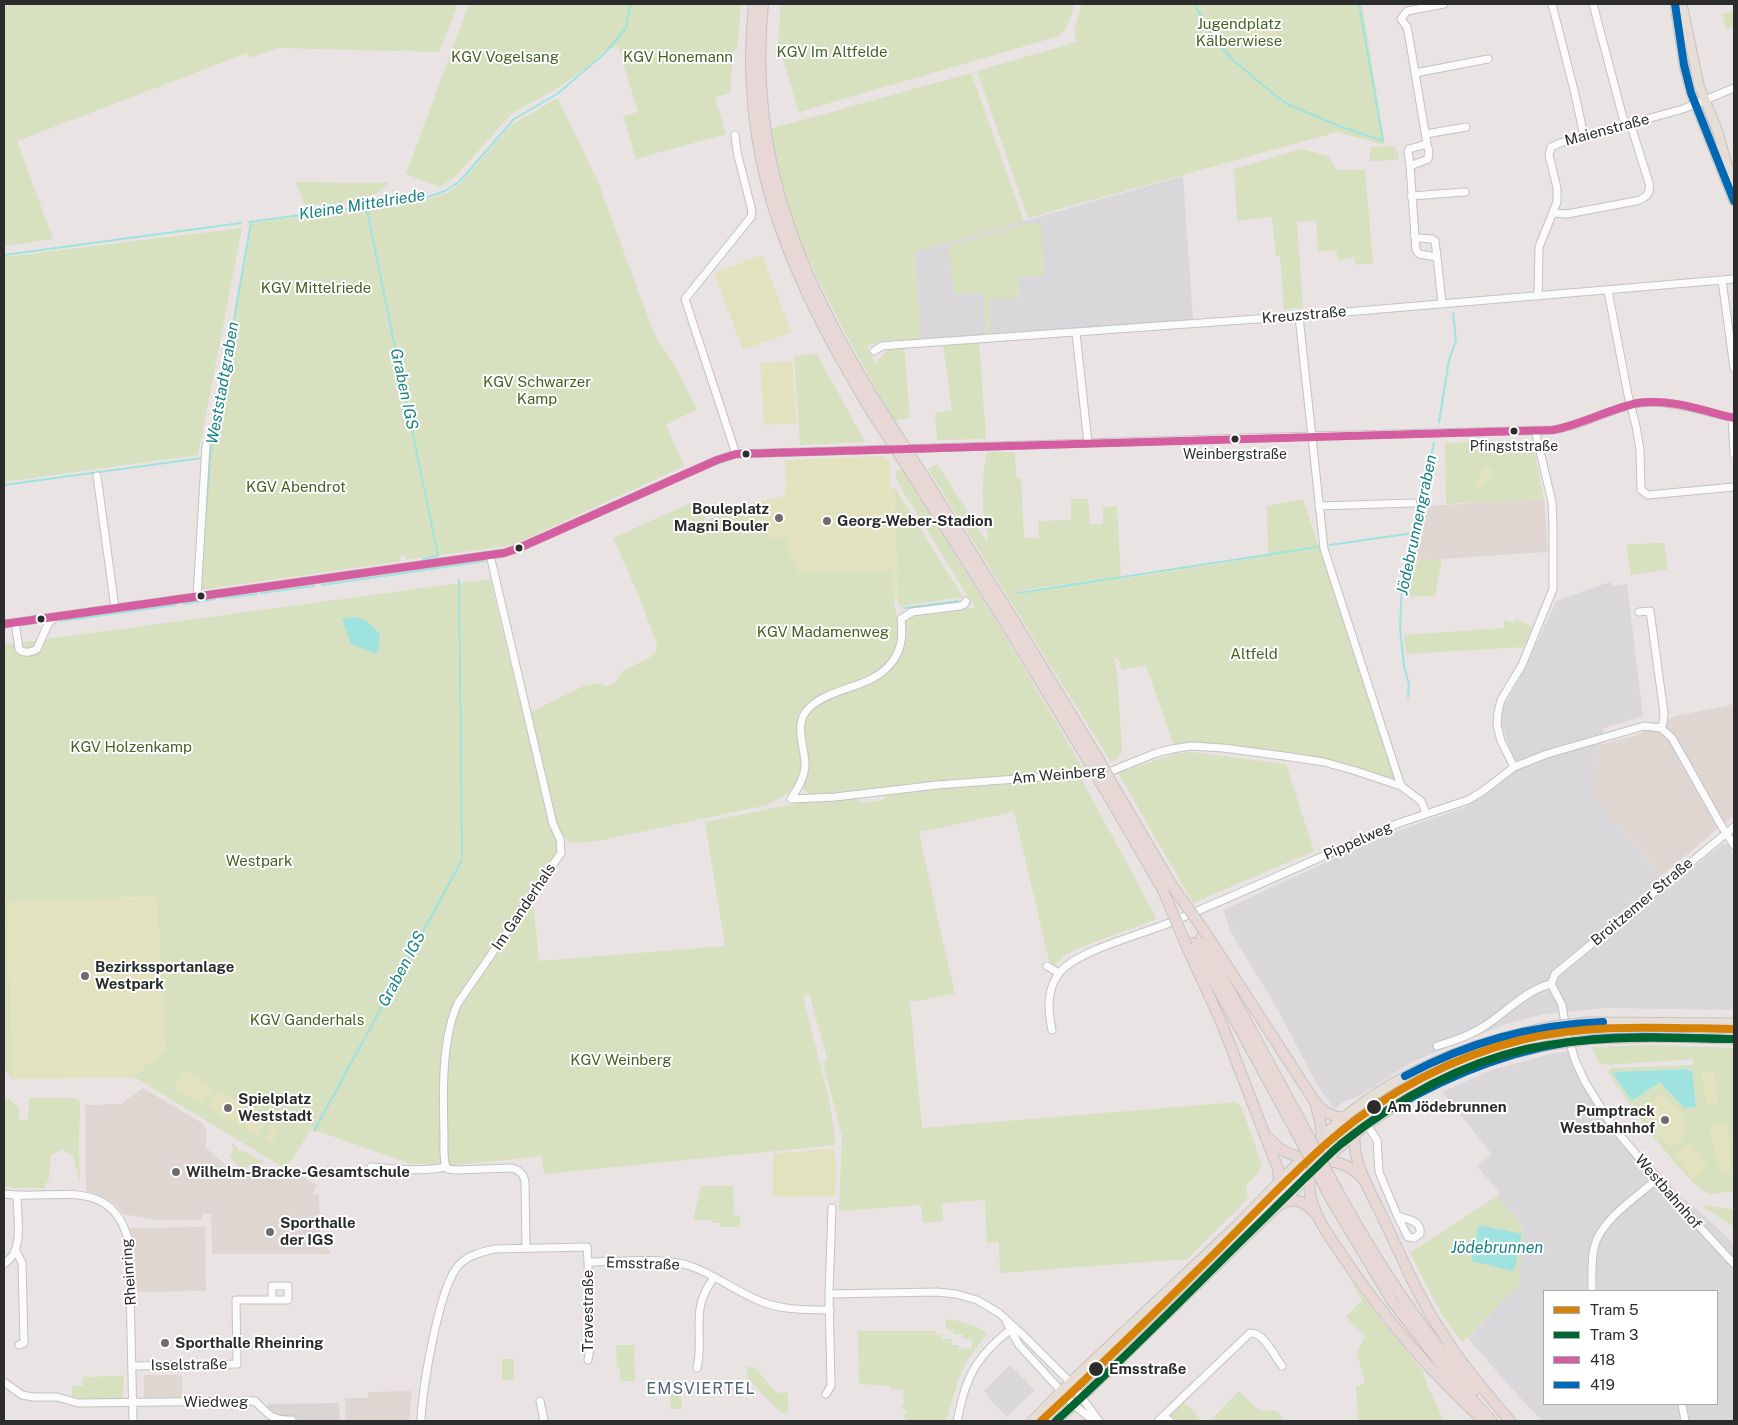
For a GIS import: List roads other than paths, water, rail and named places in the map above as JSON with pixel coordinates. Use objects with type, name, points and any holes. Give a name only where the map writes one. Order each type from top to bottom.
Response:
[{"type":"highway","points":[[754,4],[751,58],[771,202],[792,262],[827,333],[920,478],[999,612],[1095,762],[1197,941],[1392,1301],[1451,1377],[1492,1421]]},
{"type":"highway","points":[[758,116],[763,4]]},
{"type":"highway","points":[[1167,887],[1197,941],[1315,1102],[1324,1112],[1332,1116],[1344,1118]]},
{"type":"highway","points":[[1197,941],[1222,1024],[1278,1169],[1279,1182]]},
{"type":"highway","points":[[1315,1102],[1322,1129],[1321,1139],[1310,1175],[1310,1192],[1316,1214]]},
{"type":"highway","points":[[1265,1133],[1277,1148],[1290,1155],[1302,1158],[1327,1159],[1349,1166],[1367,1184]]},
{"type":"highway","points":[[1355,1134],[1354,1150],[1367,1184],[1413,1282],[1440,1330],[1473,1378],[1510,1421]]},
{"type":"highway","points":[[1334,1195],[1398,1294],[1444,1355],[1505,1421]]},
{"type":"highway","points":[[1279,1205],[1291,1200],[1298,1201],[1309,1207],[1316,1214],[1364,1287],[1397,1331],[1454,1394],[1484,1421]]},
{"type":"main road","points":[[1675,4],[1684,65],[1691,93],[1700,102],[1718,132],[1734,183]]},
{"type":"main road","points":[[1682,4],[1693,64],[1700,90],[1700,102],[1734,201]]},
{"type":"main road","points":[[1032,1421],[1062,1390],[1161,1298],[1330,1130],[1388,1085],[1441,1057],[1498,1038],[1559,1025],[1589,1022],[1734,1023]]},
{"type":"main road","points":[[1057,1421],[1327,1159],[1367,1124],[1415,1094],[1467,1069],[1504,1056],[1563,1043],[1593,1039],[1662,1037],[1734,1039]]},
{"type":"main road","points":[[1330,1130],[1328,1139],[1330,1143],[1342,1146]]},
{"type":"street","points":[[1410,166],[1428,159],[1429,152],[1407,27],[1401,19],[1406,11],[1444,4]]},
{"type":"street","points":[[1552,4],[1584,136]]},
{"type":"street","points":[[1553,213],[1567,214],[1584,211],[1636,201],[1648,195],[1649,183],[1632,129],[1623,118],[1592,4]]},
{"type":"street","points":[[1416,72],[1488,59]]},
{"type":"street","name":"Maienstraße","points":[[1538,296],[1539,247],[1556,205],[1558,194],[1550,160],[1550,150],[1555,144],[1683,109],[1734,88]]},
{"type":"street","points":[[1426,134],[1466,126]]},
{"type":"street","points":[[735,135],[737,152],[752,211],[751,217],[685,299],[736,454]]},
{"type":"street","points":[[1427,144],[1409,148],[1408,151],[1414,235],[1417,253],[1437,257]]},
{"type":"street","points":[[1411,196],[1465,192]]},
{"type":"street","points":[[1414,235],[1418,238],[1432,238],[1434,241],[1442,304]]},
{"type":"street","name":"Kreuzstraße","points":[[874,351],[882,346],[1299,316],[1734,279]]},
{"type":"street","points":[[1722,280],[1734,368]]},
{"type":"street","points":[[1608,291],[1640,450],[1640,486],[1643,493],[1648,495],[1734,487]]},
{"type":"street","points":[[1299,316],[1324,549],[1401,786]]},
{"type":"street","points":[[1076,333],[1088,443]]},
{"type":"street","points":[[4,624],[513,551],[717,460],[736,454],[1553,430],[1568,428],[1631,405],[1659,402],[1733,418],[1734,454]]},
{"type":"street","points":[[1514,767],[1504,749],[1499,733],[1498,709],[1501,700],[1522,665],[1553,589],[1552,502],[1535,430]]},
{"type":"street","points":[[197,597],[206,446]]},
{"type":"street","points":[[97,476],[115,608]]},
{"type":"street","points":[[1319,506],[1413,502]]},
{"type":"street","name":"Im Ganderhals","points":[[446,1166],[443,1106],[447,1049],[453,1016],[458,1003],[561,853],[560,840],[553,824],[490,555]]},
{"type":"street","name":"Am Weinberg","points":[[966,601],[960,606],[912,612],[901,618],[902,637],[900,649],[896,658],[886,670],[867,682],[821,700],[807,710],[802,718],[801,727],[805,759],[804,772],[791,799],[835,797],[937,785],[1109,772],[1156,753],[1172,748],[1191,746],[1223,748],[1324,762],[1356,771],[1401,786],[1421,801],[1426,813]]},
{"type":"street","points":[[1639,612],[1650,611],[1664,713],[1661,728],[1672,738],[1734,845]]},
{"type":"street","points":[[15,622],[19,649],[28,653],[37,649],[48,624],[56,616]]},
{"type":"street","name":"Pippelweg","points":[[1059,973],[1074,960],[1169,923],[1390,826],[1468,800],[1514,767],[1547,754],[1636,727],[1650,726],[1661,728]]},
{"type":"street","name":"Broitzemer Straße","points":[[1437,1046],[1476,1031],[1537,988],[1551,982],[1555,974],[1734,827]]},
{"type":"street","points":[[1047,966],[1059,973],[1053,984],[1049,999],[1052,1030]]},
{"type":"street","name":"Westbahnhof","points":[[1551,982],[1562,1005],[1571,1050],[1585,1082],[1613,1127],[1734,1264]]},
{"type":"street","points":[[1367,1124],[1377,1140],[1379,1172],[1397,1215]]},
{"type":"street","points":[[370,1167],[414,1170],[446,1166],[448,1169],[456,1170],[511,1168],[518,1170],[522,1174],[526,1188],[526,1248]]},
{"type":"street","points":[[1592,1290],[1593,1254],[1598,1236],[1611,1219],[1657,1179]]},
{"type":"street","name":"Rheinring","points":[[4,1194],[88,1196],[106,1204],[120,1218],[129,1243],[134,1421]]},
{"type":"street","points":[[4,1264],[10,1260],[16,1251],[18,1241],[16,1195]]},
{"type":"street","points":[[826,1394],[831,1386],[829,1294],[832,1208]]},
{"type":"street","name":"Emsstraße","points":[[421,1421],[422,1402],[434,1335],[446,1288],[453,1272],[460,1264],[467,1258],[482,1252],[494,1249],[587,1247],[588,1262],[675,1263],[696,1268],[745,1295],[765,1303],[791,1309],[830,1310]]},
{"type":"street","points":[[16,1251],[22,1263],[24,1342],[19,1345]]},
{"type":"street","name":"Travestraße","points":[[588,1262],[590,1348],[588,1360]]},
{"type":"street","points":[[697,1368],[700,1355],[700,1306],[705,1292],[714,1277]]},
{"type":"street","points":[[829,1294],[929,1292],[950,1293],[977,1300],[990,1307],[1005,1319],[1071,1382],[1099,1421]]},
{"type":"street","name":"Isselstraße","points":[[132,1366],[237,1364],[236,1300],[272,1300]]},
{"type":"street","points":[[1013,1328],[1019,1345],[1074,1405],[1094,1421]]},
{"type":"street","points":[[956,1421],[966,1385],[975,1367],[984,1355],[1013,1328]]},
{"type":"street","points":[[1164,1419],[1250,1334],[1255,1333],[1262,1338],[1282,1366]]},
{"type":"street","name":"Wiedweg","points":[[4,1382],[28,1397],[57,1397],[78,1403],[255,1401],[267,1413],[278,1420],[292,1420]]},
{"type":"street","points":[[540,1401],[544,1421]]},
{"type":"street","points":[[1682,1405],[1685,1421]]},
{"type":"water","points":[[354,617],[365,620],[380,634],[376,654],[351,644],[342,619]]},
{"type":"water","points":[[1688,1069],[1692,1072],[1696,1107],[1684,1108],[1660,1082],[1632,1101],[1613,1074],[1615,1072]]},
{"type":"water","name":"Jödebrunnen","points":[[1479,1225],[1522,1234],[1514,1271],[1471,1261]]},
{"type":"waterway","name":"Kleine Mittelriede","points":[[249,222],[425,198],[445,191],[460,181],[514,119],[557,94],[604,54],[626,28],[630,4]]},
{"type":"waterway","points":[[1197,6],[1213,37],[1232,59],[1287,104],[1339,126],[1383,141],[1359,4]]},
{"type":"waterway","name":"Graben IGS","points":[[366,206],[438,556],[423,559]]},
{"type":"waterway","name":"Weststadtgraben","points":[[207,458],[210,457],[251,222]]},
{"type":"waterway","name":"Kleine Mittelriede","points":[[4,255],[241,223]]},
{"type":"waterway","name":"Jödebrunnengraben","points":[[1439,422],[1449,360],[1456,340],[1453,313]]},
{"type":"waterway","name":"Jödebrunnengraben","points":[[1408,697],[1409,684],[1404,666],[1400,629],[1402,583],[1413,533],[1428,481],[1428,468],[1434,443]]},
{"type":"waterway","points":[[206,510],[210,457]]},
{"type":"waterway","name":"Weststadtgraben","points":[[4,485],[202,458]]},
{"type":"waterway","points":[[1330,545],[1413,533]]},
{"type":"waterway","points":[[1018,593],[1318,547]]},
{"type":"waterway","points":[[322,585],[485,561]]},
{"type":"waterway","name":"Graben IGS","points":[[459,580],[462,855]]},
{"type":"waterway","points":[[261,593],[314,586]]},
{"type":"waterway","points":[[222,598],[257,594]]},
{"type":"waterway","points":[[184,604],[215,599]]},
{"type":"waterway","points":[[904,608],[958,601]]},
{"type":"waterway","points":[[61,621],[176,605]]},
{"type":"waterway","name":"Graben IGS","points":[[314,1131],[462,860]]},
{"type":"tram line","name":"5","points":[[1041,1421],[1303,1165],[1354,1121],[1398,1091],[1445,1066],[1470,1056],[1495,1047],[1547,1035],[1574,1031],[1627,1028],[1734,1029]]},
{"type":"tram line","name":"3","points":[[1056,1421],[1336,1148],[1383,1113],[1428,1086],[1500,1056],[1552,1044],[1629,1038],[1734,1039]]},
{"type":"place","name":"Pfingststraße","points":[[1514,431]]},
{"type":"place","name":"Weinbergstraße","points":[[1235,439]]},
{"type":"place","name":"Bouleplatz Magni Bouler","points":[[779,518]]},
{"type":"place","name":"Georg-Weber-Stadion","points":[[827,521]]},
{"type":"place","name":"Bezirkssportanlage Westpark","points":[[85,976]]},
{"type":"place","name":"Am Jödebrunnen","points":[[1374,1107]]},
{"type":"place","name":"Spielplatz Weststadt","points":[[228,1108]]},
{"type":"place","name":"Pumptrack Westbahnhof","points":[[1665,1120]]},
{"type":"place","name":"Wilhelm-Bracke-Gesamtschule","points":[[176,1172]]},
{"type":"place","name":"Sporthalle der IGS","points":[[270,1232]]},
{"type":"place","name":"Sporthalle Rheinring","points":[[165,1343]]},
{"type":"place","name":"Emsstraße","points":[[1096,1369]]},
{"type":"district","name":"EMSVIERTEL","points":[[701,1389]]},
{"type":"park label","name":"Jugendplatz Kälberwiese","points":[[1239,32]]},
{"type":"park label","name":"KGV Im Altfelde","points":[[832,52]]},
{"type":"park label","name":"KGV Vogelsang","points":[[505,57]]},
{"type":"park label","name":"KGV Honemann","points":[[678,57]]},
{"type":"park label","name":"KGV Mittelriede","points":[[316,288]]},
{"type":"park label","name":"KGV Schwarzer Kamp","points":[[537,390]]},
{"type":"park label","name":"KGV Abendrot","points":[[296,487]]},
{"type":"park label","name":"KGV Madamenweg","points":[[823,632]]},
{"type":"park label","name":"Altfeld","points":[[1254,654]]},
{"type":"park label","name":"KGV Holzenkamp","points":[[131,747]]},
{"type":"park label","name":"Westpark","points":[[259,861]]},
{"type":"park label","name":"KGV Ganderhals","points":[[307,1020]]},
{"type":"park label","name":"KGV Weinberg","points":[[621,1060]]}]
